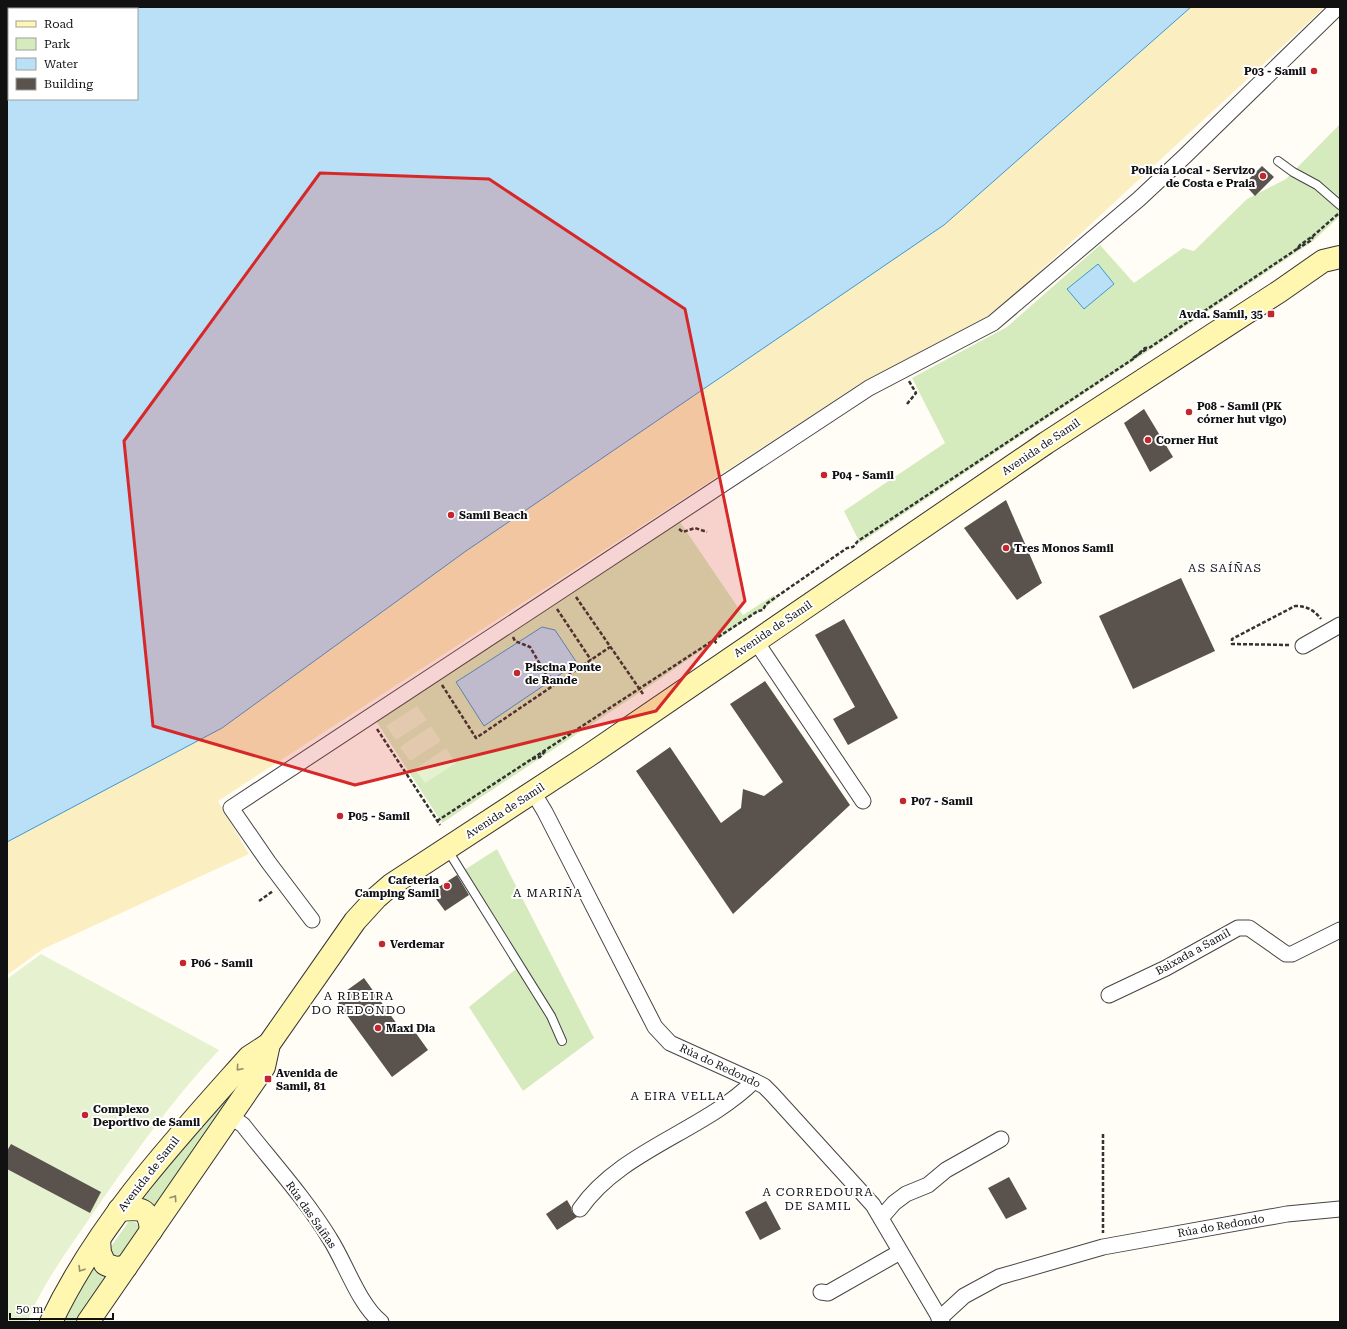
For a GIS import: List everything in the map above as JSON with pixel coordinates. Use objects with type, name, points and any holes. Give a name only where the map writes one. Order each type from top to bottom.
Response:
[{"type":"main road","name":"Avenida de Samil","points":[[88,1322],[264,1067],[269,1044],[344,936],[365,909],[391,885],[533,792],[1046,443],[1280,291],[1332,259],[1333,245],[1340,240]]},
{"type":"main road","name":"Avenida de Samil","points":[[51,1322],[67,1291],[99,1240],[155,1163],[249,1056],[269,1044]]},
{"type":"main road","points":[[120,1210],[136,1209],[142,1211],[150,1219],[151,1231]]},
{"type":"main road","points":[[99,1240],[100,1253],[105,1264],[114,1268],[126,1267]]},
{"type":"street","points":[[312,920],[269,863],[231,808],[549,597],[869,388],[992,323],[1139,199],[1338,7]]},
{"type":"street","points":[[1303,646],[1335,628]]},
{"type":"street","points":[[755,640],[864,801]]},
{"type":"street","name":"Rúa do Redondo","points":[[533,792],[545,812],[655,1027],[670,1043],[754,1081],[764,1086],[772,1094],[863,1193],[881,1218],[940,1321],[964,1296],[999,1277],[1103,1247],[1287,1214],[1340,1209]]},
{"type":"street","name":"Baixada a Samil","points":[[1109,996],[1166,968],[1238,928],[1249,928],[1286,954],[1292,954],[1340,930]]},
{"type":"street","points":[[580,1209],[591,1194],[613,1176],[724,1106],[754,1081]]},
{"type":"street","name":"Rúa das Saíñas","points":[[230,1116],[243,1125],[331,1239],[366,1304],[381,1322]]},
{"type":"street","points":[[881,1218],[894,1203],[906,1194],[928,1185],[946,1170],[1001,1139]]},
{"type":"street","points":[[821,1292],[828,1293],[900,1252]]},
{"type":"lane","points":[[1278,161],[1293,172],[1317,185],[1340,204]]},
{"type":"lane","points":[[447,848],[551,1016],[562,1041]]},
{"type":"path","points":[[437,821],[532,760],[542,750],[546,750],[640,690],[758,611],[763,610],[766,604],[847,548],[853,547],[858,541],[1133,358],[1145,348],[1148,348],[1297,249],[1338,214]]},
{"type":"path","points":[[903,370],[916,393],[907,404]]},
{"type":"path","points":[[670,518],[675,525],[684,532],[695,528],[707,532]]},
{"type":"path","points":[[802,580],[805,584]]},
{"type":"path","points":[[568,585],[643,694]]},
{"type":"path","points":[[549,597],[591,660]]},
{"type":"path","points":[[1303,646],[1232,644],[1232,640],[1295,606],[1303,606],[1311,609],[1335,628]]},
{"type":"path","points":[[714,640],[717,644]]},
{"type":"path","points":[[515,641],[530,647],[547,676],[563,679]]},
{"type":"path","points":[[434,673],[476,738],[610,647]]},
{"type":"path","points":[[369,716],[440,825]]},
{"type":"path","points":[[532,760],[541,758],[546,750]]},
{"type":"path","points":[[1103,1134],[1103,1247]]},
{"type":"highlighted area","points":[[320,173],[489,179],[685,309],[745,601],[656,711],[355,785],[153,726],[124,441]]},
{"type":"green space","points":[[1340,124],[1340,216],[1312,242],[860,543],[844,511],[945,443],[912,378],[1007,327],[1100,245],[1134,283],[1183,248],[1194,251],[1247,199],[1286,179]]},
{"type":"green space","points":[[680,522],[743,615],[774,595],[777,599],[645,689],[442,823],[376,721]]},
{"type":"green space","points":[[417,706],[427,720],[396,740],[386,726]]},
{"type":"green space","points":[[431,726],[441,741],[410,761],[400,747]]},
{"type":"green space","points":[[446,748],[456,763],[425,783],[415,769]]},
{"type":"green space","points":[[497,849],[594,1038],[523,1091],[469,1007],[516,969],[458,874]]},
{"type":"green space","name":"Complexo Deportivo de Samil","points":[[41,954],[219,1050],[184,1089],[121,1173],[56,1267],[33,1308],[27,1322],[7,1322],[7,979]]},
{"type":"green space","points":[[234,1087],[238,1090],[156,1210],[143,1200],[186,1143]]},
{"type":"green space","points":[[133,1220],[140,1227],[139,1233],[121,1257],[113,1256],[110,1248],[129,1221]]},
{"type":"green space","points":[[95,1265],[110,1275],[76,1322],[63,1322],[92,1267]]},
{"type":"sand","name":"Samil Beach","points":[[1061,7],[1325,7],[996,312],[863,382],[218,801],[249,854],[43,949],[7,975],[7,648]]},
{"type":"water","points":[[7,7],[1191,7],[944,225],[466,551],[222,728],[7,842]]},
{"type":"water","points":[[1098,264],[1114,284],[1084,309],[1067,289]]},
{"type":"water","name":"Piscina Ponte de Rande","points":[[542,627],[555,630],[577,663],[484,726],[456,682]]},
{"type":"building","points":[[1262,166],[1274,177],[1255,196],[1244,184]]},
{"type":"building","name":"Corner Hut","points":[[1144,409],[1173,457],[1150,472],[1124,423]]},
{"type":"building","points":[[1006,500],[1042,583],[1017,600],[964,528]]},
{"type":"building","points":[[1181,578],[1215,651],[1133,689],[1099,616]]},
{"type":"building","points":[[844,619],[898,718],[848,745],[833,719],[855,707],[815,635]]},
{"type":"building","points":[[765,681],[850,805],[733,914],[636,771],[670,747],[721,823],[741,808],[743,789],[764,796],[783,782],[730,704]]},
{"type":"building","points":[[457,875],[469,895],[445,911],[431,892]]},
{"type":"building","name":"Maxi Dia","points":[[364,978],[402,1031],[410,1025],[428,1050],[392,1077],[338,1003],[349,995],[346,991]]},
{"type":"building","points":[[11,1144],[101,1192],[90,1213],[7,1169],[7,1151]]},
{"type":"building","points":[[1009,1177],[1027,1209],[1006,1219],[988,1188]]},
{"type":"building","points":[[567,1200],[572,1212],[577,1217],[557,1230],[546,1214]]},
{"type":"building","points":[[766,1201],[781,1229],[760,1240],[745,1212]]},
{"type":"place","name":"P03 - Samil","points":[[1314,71]]},
{"type":"place","name":"Policía Local - Servizo de Costa e Praia","points":[[1263,176]]},
{"type":"place","name":"Avda. Samil, 35","points":[[1271,314]]},
{"type":"place","name":"P08 - Samil (PK córner hut vigo)","points":[[1189,412]]},
{"type":"place","name":"Corner Hut","points":[[1148,440]]},
{"type":"place","name":"P04 - Samil","points":[[824,475]]},
{"type":"place","name":"Samil Beach","points":[[451,515]]},
{"type":"place","name":"Tres Monos Samil","points":[[1006,548]]},
{"type":"place","name":"Piscina Ponte de Rande","points":[[517,673]]},
{"type":"place","name":"P07 - Samil","points":[[903,801]]},
{"type":"place","name":"P05 - Samil","points":[[340,816]]},
{"type":"place","name":"Cafeteria Camping Samil","points":[[447,886]]},
{"type":"place","name":"Verdemar","points":[[382,944]]},
{"type":"place","name":"P06 - Samil","points":[[183,963]]},
{"type":"place","name":"Maxi Dia","points":[[378,1028]]},
{"type":"place","name":"Avenida de Samil, 81","points":[[268,1079]]},
{"type":"place","name":"Complexo Deportivo de Samil","points":[[85,1115]]},
{"type":"district","name":"AS SAÍÑAS","points":[[1225,568]]},
{"type":"district","name":"A MARIÑA","points":[[548,893]]},
{"type":"district","name":"A RIBEIRA DO REDONDO","points":[[359,1003]]},
{"type":"district","name":"A EIRA VELLA","points":[[678,1096]]},
{"type":"district","name":"A CORREDOURA DE SAMIL","points":[[818,1199]]}]
